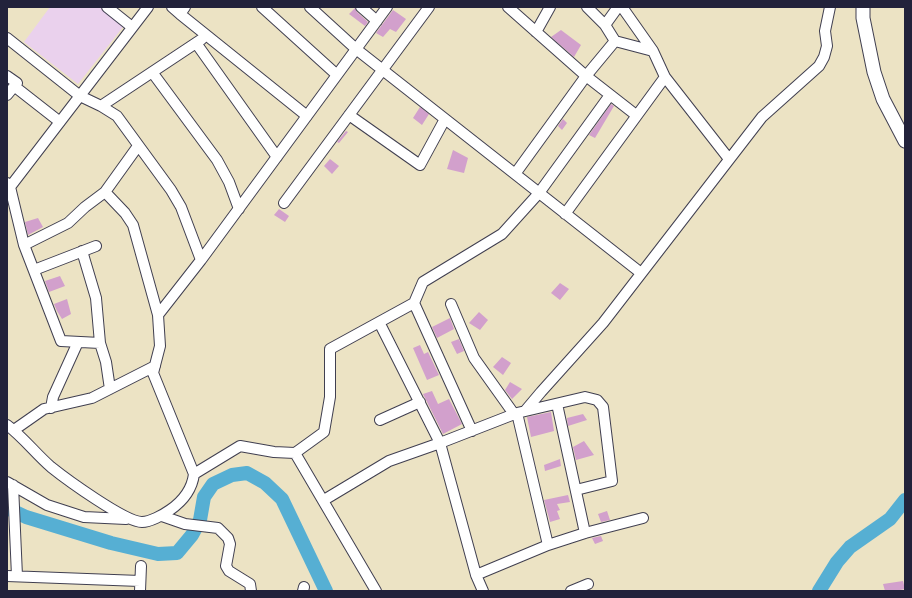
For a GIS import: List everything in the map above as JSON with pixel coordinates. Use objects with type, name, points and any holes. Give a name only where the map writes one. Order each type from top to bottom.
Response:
[{"type":"main road","points":[[863,7],[863,18],[874,72],[883,99],[905,141]]},
{"type":"street","points":[[107,7],[132,28]]},
{"type":"street","points":[[100,343],[61,341],[24,245],[9,185],[60,122],[148,7]]},
{"type":"street","points":[[172,7],[183,10],[207,36],[307,116]]},
{"type":"street","points":[[262,7],[337,75]]},
{"type":"street","points":[[310,7],[356,49],[382,70],[641,273]]},
{"type":"street","points":[[361,7],[377,21]]},
{"type":"street","points":[[158,314],[201,260],[387,7]]},
{"type":"street","points":[[284,203],[429,7]]},
{"type":"street","points":[[508,7],[586,76],[636,115]]},
{"type":"street","points":[[536,32],[550,7]]},
{"type":"street","points":[[587,7],[605,25],[616,41],[653,51]]},
{"type":"street","points":[[605,25],[618,7]]},
{"type":"street","points":[[622,7],[653,51],[665,77],[728,160]]},
{"type":"street","points":[[519,413],[541,392],[603,323],[762,117],[818,66],[824,57],[827,46],[825,31],[830,7]]},
{"type":"street","points":[[101,106],[207,36]]},
{"type":"street","points":[[7,38],[80,96],[117,116],[171,190],[181,207],[201,260]]},
{"type":"street","points":[[515,174],[586,76],[616,41]]},
{"type":"street","points":[[196,43],[277,157]]},
{"type":"street","points":[[152,72],[217,160],[229,182],[239,209]]},
{"type":"street","points":[[7,76],[17,83],[7,95]]},
{"type":"street","points":[[565,214],[665,77]]},
{"type":"street","points":[[14,86],[60,122]]},
{"type":"street","points":[[194,474],[240,446],[274,452],[295,453],[324,432],[330,397],[330,349],[414,303],[423,282],[502,234],[539,193],[610,95]]},
{"type":"street","points":[[349,115],[420,165],[445,119]]},
{"type":"street","points":[[24,245],[68,223],[85,207],[105,192],[138,146]]},
{"type":"street","points":[[10,484],[47,505],[84,517],[130,519],[142,522],[162,516],[179,504],[188,493],[193,481],[194,474],[153,373],[160,346],[158,314],[133,225],[125,213],[105,192]]},
{"type":"street","points":[[34,270],[96,246]]},
{"type":"street","points":[[82,252],[96,298],[100,343],[106,362],[110,389]]},
{"type":"street","points":[[414,303],[472,431]]},
{"type":"street","points":[[451,304],[474,358],[519,413],[548,545]]},
{"type":"street","points":[[379,322],[440,443],[476,575],[483,591]]},
{"type":"street","points":[[50,408],[53,397],[78,342]]},
{"type":"street","points":[[130,519],[111,509],[51,467],[10,427],[44,409],[92,398],[155,366]]},
{"type":"street","points":[[324,500],[389,461],[519,413],[586,397],[597,400],[603,407],[612,481],[576,490]]},
{"type":"street","points":[[380,420],[420,402]]},
{"type":"street","points":[[557,404],[585,533]]},
{"type":"street","points":[[295,453],[324,500],[376,591]]},
{"type":"street","points":[[10,484],[14,501],[15,526],[12,576],[140,586],[141,566]]},
{"type":"street","points":[[162,516],[185,524],[218,528],[228,538],[230,544],[226,566],[229,571],[250,584],[251,591]]},
{"type":"street","points":[[476,575],[548,545],[585,533],[644,518]]},
{"type":"street","points":[[571,591],[588,584]]},
{"type":"shaded area","points":[[50,7],[100,7],[123,27],[78,84],[24,42]]},
{"type":"building","points":[[355,8],[357,12],[368,22],[365,26],[349,14]]},
{"type":"building","points":[[393,10],[406,19],[396,32],[390,29],[383,37],[376,33]]},
{"type":"building","points":[[561,30],[581,45],[574,57],[551,37]]},
{"type":"building","points":[[611,104],[614,106],[595,138],[589,135]]},
{"type":"building","points":[[420,107],[429,114],[422,125],[413,118]]},
{"type":"building","points":[[563,119],[567,123],[562,130],[558,126]]},
{"type":"building","points":[[346,131],[348,132],[339,143],[337,142]]},
{"type":"building","points":[[453,150],[468,158],[464,173],[447,169]]},
{"type":"building","points":[[330,159],[339,166],[332,174],[324,166]]},
{"type":"building","points":[[279,209],[289,216],[285,222],[274,215]]},
{"type":"building","points":[[38,218],[43,227],[28,235],[25,222]]},
{"type":"building","points":[[60,276],[65,286],[49,292],[45,281]]},
{"type":"building","points":[[560,283],[569,289],[560,300],[551,293]]},
{"type":"building","points":[[67,299],[71,314],[62,319],[54,304]]},
{"type":"building","points":[[479,312],[488,320],[480,330],[469,323]]},
{"type":"building","points":[[450,318],[454,329],[437,338],[432,327]]},
{"type":"building","points":[[459,339],[464,351],[457,354],[451,342]]},
{"type":"building","points":[[420,345],[424,354],[428,352],[439,375],[427,380],[413,348]]},
{"type":"building","points":[[502,357],[511,363],[503,375],[493,367]]},
{"type":"building","points":[[510,382],[522,389],[512,399],[505,390]]},
{"type":"building","points":[[432,391],[438,404],[449,399],[462,424],[443,434],[423,394]]},
{"type":"building","points":[[551,412],[554,431],[531,437],[527,417]]},
{"type":"building","points":[[583,414],[587,420],[568,426],[567,418]]},
{"type":"building","points":[[584,441],[594,455],[576,460],[573,447]]},
{"type":"building","points":[[560,459],[561,466],[545,471],[544,465]]},
{"type":"building","points":[[568,495],[570,502],[557,504],[560,510],[557,511],[560,519],[550,522],[544,500]]},
{"type":"building","points":[[607,511],[610,520],[601,522],[598,514]]},
{"type":"building","points":[[601,536],[603,541],[595,544],[592,538]]},
{"type":"building","points":[[903,581],[905,589],[885,591],[883,584]]},
{"type":"waterway","points":[[7,508],[26,517],[111,543],[158,554],[177,553],[192,535],[200,520],[204,497],[213,484],[232,475],[247,473],[265,483],[282,499],[326,591]]},
{"type":"waterway","points":[[819,591],[837,562],[850,547],[890,519],[905,500]]}]
